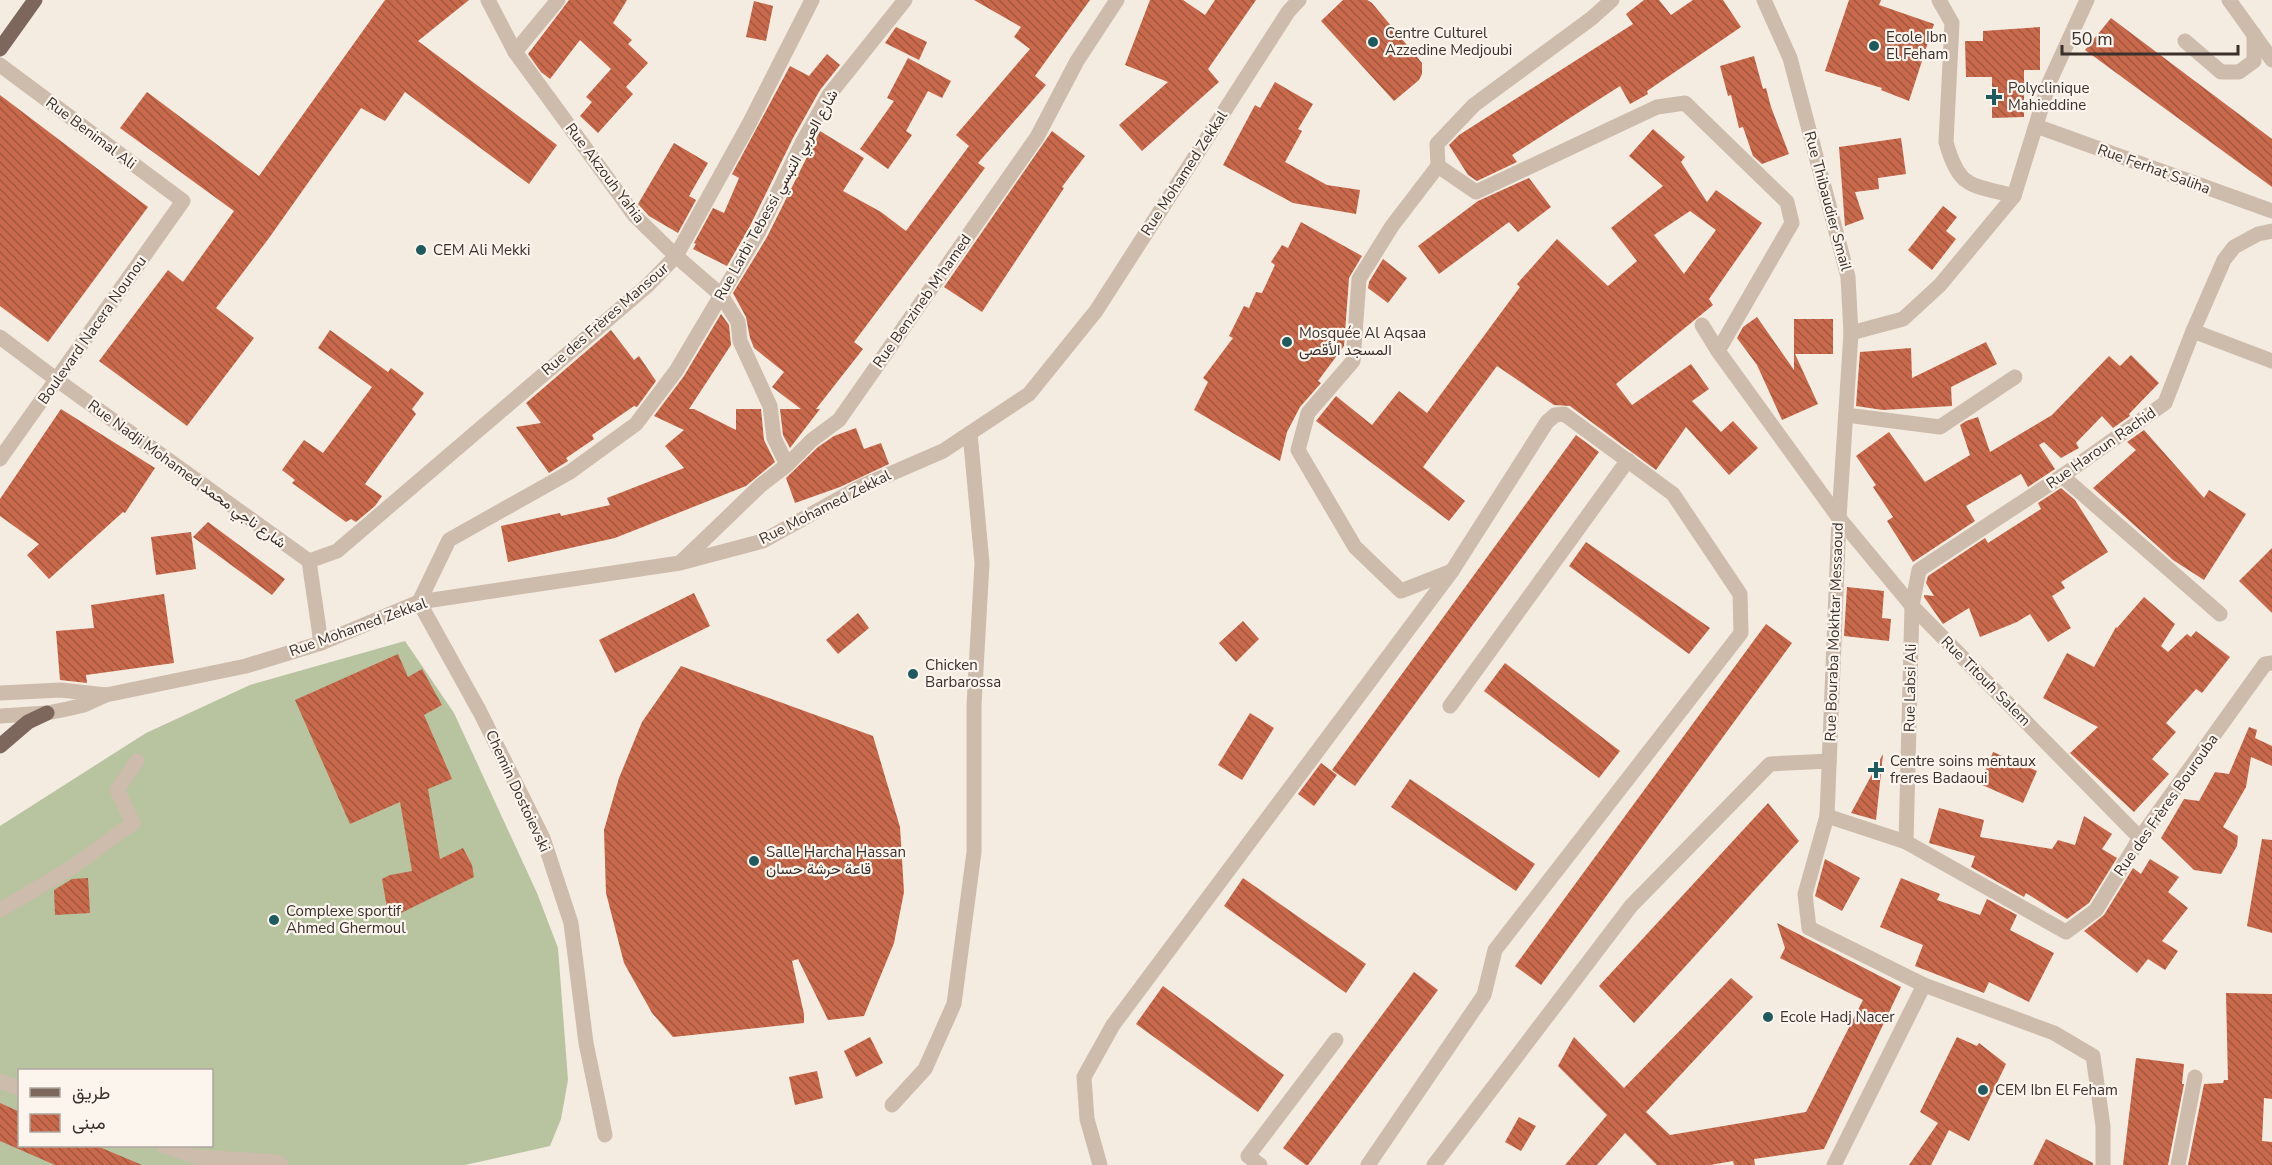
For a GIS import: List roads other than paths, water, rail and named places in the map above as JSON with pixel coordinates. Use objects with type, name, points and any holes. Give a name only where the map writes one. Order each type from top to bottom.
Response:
[{"type":"main road","points":[[0,49],[35,0]]},
{"type":"main road","points":[[0,746],[28,722],[47,713]]},
{"type":"street","name":"Rue Akzouh Yahia","points":[[488,0],[515,52],[635,216],[721,295],[738,322],[740,341],[770,406],[774,438],[787,465]]},
{"type":"street","points":[[515,52],[558,0]]},
{"type":"street","points":[[794,0],[810,5]]},
{"type":"street","name":"Rue Larbi Tebessi شارع العربي التبسي","points":[[419,602],[449,540],[570,472],[636,424],[676,371],[758,233],[802,143],[829,95],[905,0]]},
{"type":"street","name":"Rue Benzineb M'hamed","points":[[680,563],[761,485],[787,465],[812,440],[839,420],[1037,137],[1077,61],[1117,0]]},
{"type":"street","name":"Rue Mohamed Zekkal","points":[[0,716],[47,713],[84,705],[106,695],[246,666],[321,643],[419,602],[680,563],[763,541],[860,487],[943,451],[1029,394],[1096,312],[1282,21],[1299,0]]},
{"type":"street","points":[[1452,571],[1401,591],[1355,547],[1298,450],[1308,412],[1353,361],[1359,279],[1392,226],[1438,166],[1437,144],[1474,105],[1592,18],[1612,0]]},
{"type":"street","name":"Rue Thibaudier Smail","points":[[1764,0],[1790,58],[1848,277],[1851,333],[1839,518]]},
{"type":"street","points":[[1939,0],[1952,23],[1946,142],[1951,159],[1957,173],[1968,183],[2014,196]]},
{"type":"street","points":[[1851,333],[1903,319],[1940,285],[2014,196],[2049,83],[2087,0]]},
{"type":"street","points":[[2229,0],[2272,60]]},
{"type":"street","name":"Rue des Frères Mansour","points":[[309,561],[337,551],[647,286],[676,256],[749,124],[810,5]]},
{"type":"street","points":[[2185,41],[2221,72],[2238,72],[2254,61],[2254,34]]},
{"type":"street","name":"Rue Benimal Ali","points":[[0,65],[183,201]]},
{"type":"street","points":[[1438,166],[1476,192],[1657,107],[1685,103],[1787,202],[1792,223],[1718,351]]},
{"type":"street","name":"Rue Ferhat Saliha","points":[[2036,126],[2272,211]]},
{"type":"street","name":"Boulevard Nacera Nounou","points":[[0,459],[183,201]]},
{"type":"street","name":"Rue Haroun Rachid","points":[[1912,606],[1919,570],[2062,476],[2165,403],[2224,260],[2234,247],[2258,234],[2272,231]]},
{"type":"street","name":"Rue Bouraba Mokhtar Messaoud","points":[[1702,325],[1718,351],[1839,518],[1827,816],[1805,894],[1809,928],[1924,985]]},
{"type":"street","points":[[2193,331],[2272,361]]},
{"type":"street","name":"Rue Nadji Mohamed شارع ناجي محمد","points":[[0,337],[309,561]]},
{"type":"street","points":[[1846,415],[1940,427],[2015,377]]},
{"type":"street","points":[[1100,1165],[1087,1119],[1084,1077],[1113,1025],[1452,571],[1547,422],[1555,415],[1563,414],[1673,494],[1740,594],[1741,633],[1495,950],[1484,995],[1368,1165]]},
{"type":"street","points":[[892,1105],[925,1069],[954,1004],[974,852],[974,705],[982,563],[970,433]]},
{"type":"street","points":[[1450,706],[1628,460]]},
{"type":"street","points":[[2062,476],[2220,614]]},
{"type":"street","name":"Rue Titouh Salem","points":[[1839,518],[1912,606],[2140,838]]},
{"type":"street","points":[[309,561],[321,643]]},
{"type":"street","name":"Chemin Dostoievski","points":[[419,602],[480,712],[543,838],[571,923],[586,1043],[605,1135]]},
{"type":"street","name":"Rue Labsi Ali","points":[[1906,842],[1912,606]]},
{"type":"street","name":"Rue des Frères Bourouba","points":[[1827,816],[1906,842],[2066,932],[2096,910],[2140,838],[2265,664],[2272,663]]},
{"type":"street","name":"Rue Mohamed Zekkal","points":[[0,693],[61,690],[106,695]]},
{"type":"street","points":[[0,910],[71,868],[134,823],[117,790],[137,761]]},
{"type":"street","points":[[1434,1165],[1631,906],[1770,764],[1829,761]]},
{"type":"street","points":[[1834,1165],[1924,985],[2054,1033],[2093,1056],[2103,1126],[2103,1165]]},
{"type":"street","points":[[1260,1165],[1248,1156],[1336,1041]]},
{"type":"street","points":[[2178,1165],[2195,1077]]},
{"type":"street","points":[[0,1081],[18,1088]]},
{"type":"street","points":[[167,1147],[197,1157],[279,1162],[281,1165]]},
{"type":"place","name":"Centre Culturel Azzedine Medjoubi","points":[[1373,42]]},
{"type":"place","name":"Ecole Ibn El Feham","points":[[1874,46]]},
{"type":"place","name":"Polyclinique Mahieddine","points":[[1994,97]]},
{"type":"place","name":"CEM Ali Mekki","points":[[421,250]]},
{"type":"place","name":"Mosquée Al Aqsaa المسجد الأقصى","points":[[1287,342]]},
{"type":"place","name":"Chicken Barbarossa","points":[[913,674]]},
{"type":"place","name":"Centre soins mentaux freres Badaoui","points":[[1876,770]]},
{"type":"place","name":"Salle Harcha Hassan قاعة حرشة حسان","points":[[754,861]]},
{"type":"place","name":"Complexe sportif Ahmed Ghermoul","points":[[274,920]]},
{"type":"place","name":"Ecole Hadj Nacer","points":[[1768,1017]]},
{"type":"place","name":"CEM Ibn El Feham","points":[[1983,1090]]}]
